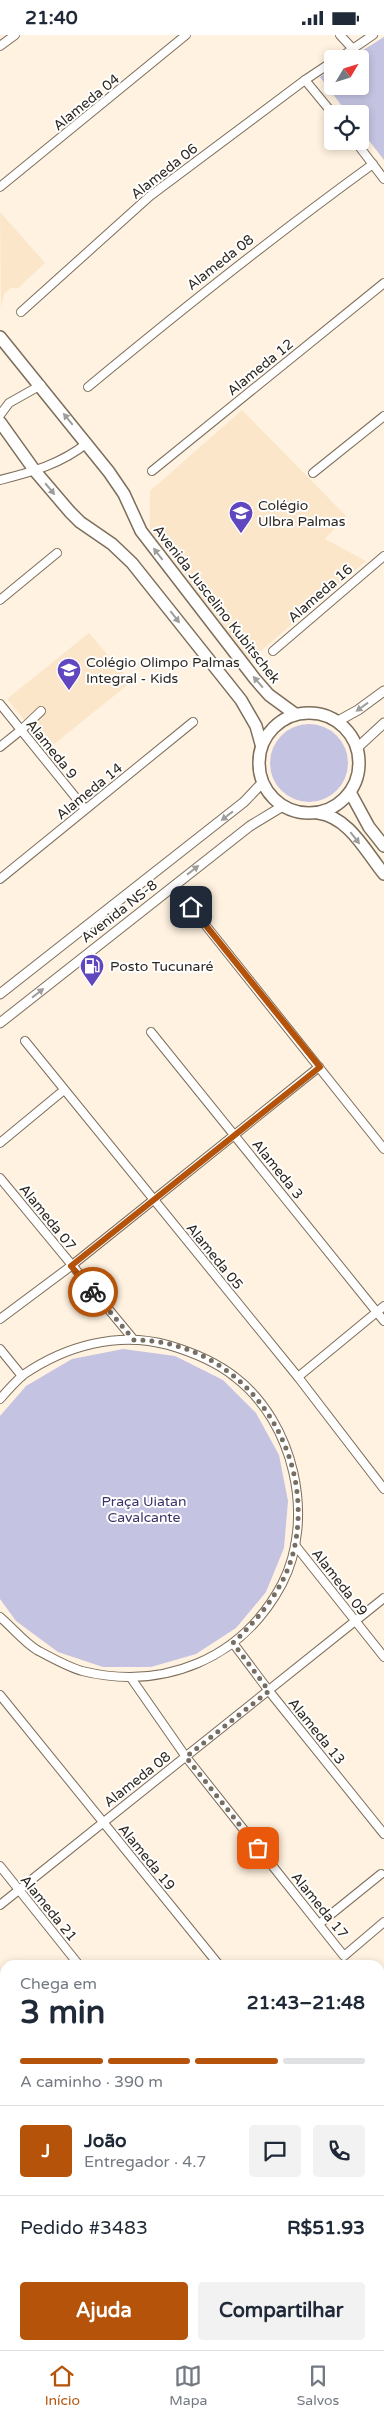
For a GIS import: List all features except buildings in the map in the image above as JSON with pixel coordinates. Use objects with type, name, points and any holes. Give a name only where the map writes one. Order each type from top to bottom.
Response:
[{"type":"main road","name":"Avenida Juscelino Kubitschek","points":[[0,337],[88,443],[118,484],[140,531],[254,679],[269,695],[295,714]]},
{"type":"main road","points":[[0,422],[36,471],[80,522],[112,544],[132,563],[241,701],[256,727],[261,744]]},
{"type":"main road","points":[[318,813],[331,809],[350,792],[357,778],[360,763],[357,748],[353,737],[338,721],[317,713],[295,714],[280,720],[269,731],[261,744],[258,763],[262,783],[271,796],[283,806],[300,813],[329,814],[343,822],[384,874]]},
{"type":"main road","points":[[350,792],[369,827],[384,846]]},
{"type":"street","points":[[0,46],[15,35]]},
{"type":"street","name":"Alameda 04","points":[[0,187],[186,35]]},
{"type":"street","points":[[340,35],[353,49],[373,35]]},
{"type":"street","name":"Alameda 06","points":[[21,312],[150,197],[305,79],[324,67]]},
{"type":"street","points":[[305,79],[326,105]]},
{"type":"street","points":[[362,150],[384,179]]},
{"type":"street","name":"Alameda 08","points":[[88,387],[201,293],[292,222],[373,164]]},
{"type":"street","name":"Alameda 12","points":[[152,471],[384,283]]},
{"type":"street","points":[[0,415],[9,403],[41,385]]},
{"type":"street","points":[[313,473],[384,416]]},
{"type":"street","points":[[0,480],[36,471],[66,459],[88,443]]},
{"type":"street","points":[[0,600],[57,553]]},
{"type":"street","name":"Alameda 16","points":[[274,651],[384,556]]},
{"type":"street","points":[[338,721],[358,710],[384,691]]},
{"type":"street","name":"Alameda 9","points":[[0,704],[85,809]]},
{"type":"street","points":[[0,747],[40,711]]},
{"type":"street","name":"Alameda 14","points":[[0,879],[193,722]]},
{"type":"street","points":[[357,748],[384,723]]},
{"type":"street","name":"Avenida NS-8","points":[[0,994],[244,802],[262,783]]},
{"type":"street","name":"Avenida NS-8","points":[[0,1023],[250,825],[283,806]]},
{"type":"street","points":[[191,907],[384,1149]]},
{"type":"street","name":"Alameda 3","points":[[151,1032],[384,1321]]},
{"type":"street","name":"Alameda 05","points":[[25,1041],[153,1201],[298,1377],[384,1489]]},
{"type":"street","points":[[0,1319],[71,1266],[320,1067]]},
{"type":"street","points":[[0,1143],[64,1090]]},
{"type":"street","name":"Alameda 07","points":[[0,1178],[134,1340]]},
{"type":"street","points":[[298,1377],[384,1306]]},
{"type":"street","points":[[0,1399],[22,1376],[61,1352],[106,1340],[151,1340],[196,1353],[236,1377],[268,1411],[289,1453],[298,1499],[295,1545],[282,1582],[261,1616],[233,1643],[202,1662],[167,1674],[131,1678],[81,1671],[35,1649],[0,1617]]},
{"type":"street","points":[[0,1349],[22,1376]]},
{"type":"street","name":"Alameda 09","points":[[295,1545],[384,1657]]},
{"type":"street","name":"Alameda 08","points":[[0,1905],[384,1598]]},
{"type":"street","name":"Alameda 13","points":[[233,1643],[269,1691],[384,1834]]},
{"type":"street","name":"Alameda 17","points":[[131,1678],[186,1757],[344,1955],[384,1922]]},
{"type":"street","name":"Alameda 19","points":[[0,1695],[215,1960]]},
{"type":"street","name":"Alameda 21","points":[[0,1866],[75,1960]]},
{"type":"street","points":[[319,1924],[381,1875]]},
{"type":"shaded area","points":[[0,212],[45,263],[18,288],[11,288],[4,294],[1,308]]},
{"type":"shaded area","name":"Colégio Ulbra Palmas","points":[[242,410],[346,516],[325,539],[366,561],[249,661],[150,529],[150,491]]},
{"type":"shaded area","name":"Colégio Olimpo Palmas Integral - Kids","points":[[89,633],[131,682],[48,749],[7,699]]},
{"type":"green space","points":[[384,37],[384,160],[369,141],[369,105],[341,105],[334,95],[369,95],[369,50],[363,50]]},
{"type":"green space","points":[[324,74],[324,82],[320,77]]},
{"type":"green space","points":[[309,724],[324,727],[337,735],[345,748],[348,763],[345,778],[337,791],[324,799],[309,802],[294,799],[281,791],[273,778],[270,763],[273,748],[281,735],[294,727]]},
{"type":"green space","name":"Praça Uiatan Cavalcante","points":[[123,1349],[175,1356],[223,1380],[256,1413],[279,1455],[288,1501],[284,1548],[266,1592],[236,1628],[196,1654],[151,1667],[103,1667],[58,1652],[16,1621],[0,1599],[0,1416],[26,1386],[72,1359]]},
{"type":"way so far","points":[[93,1292],[134,1340],[151,1340],[196,1353],[236,1377],[268,1411],[289,1453],[298,1499],[295,1545],[282,1582],[261,1616],[233,1643],[269,1691],[186,1757],[258,1848]]},
{"type":"place","name":"Colégio Ulbra Palmas","points":[[241,534]]},
{"type":"place","name":"Colégio Olimpo Palmas Integral - Kids","points":[[69,691]]},
{"type":"place","name":"Posto Tucunaré","points":[[92,987]]},
{"type":"route","points":[[93,1292],[71,1266],[320,1067],[191,907]]}]
